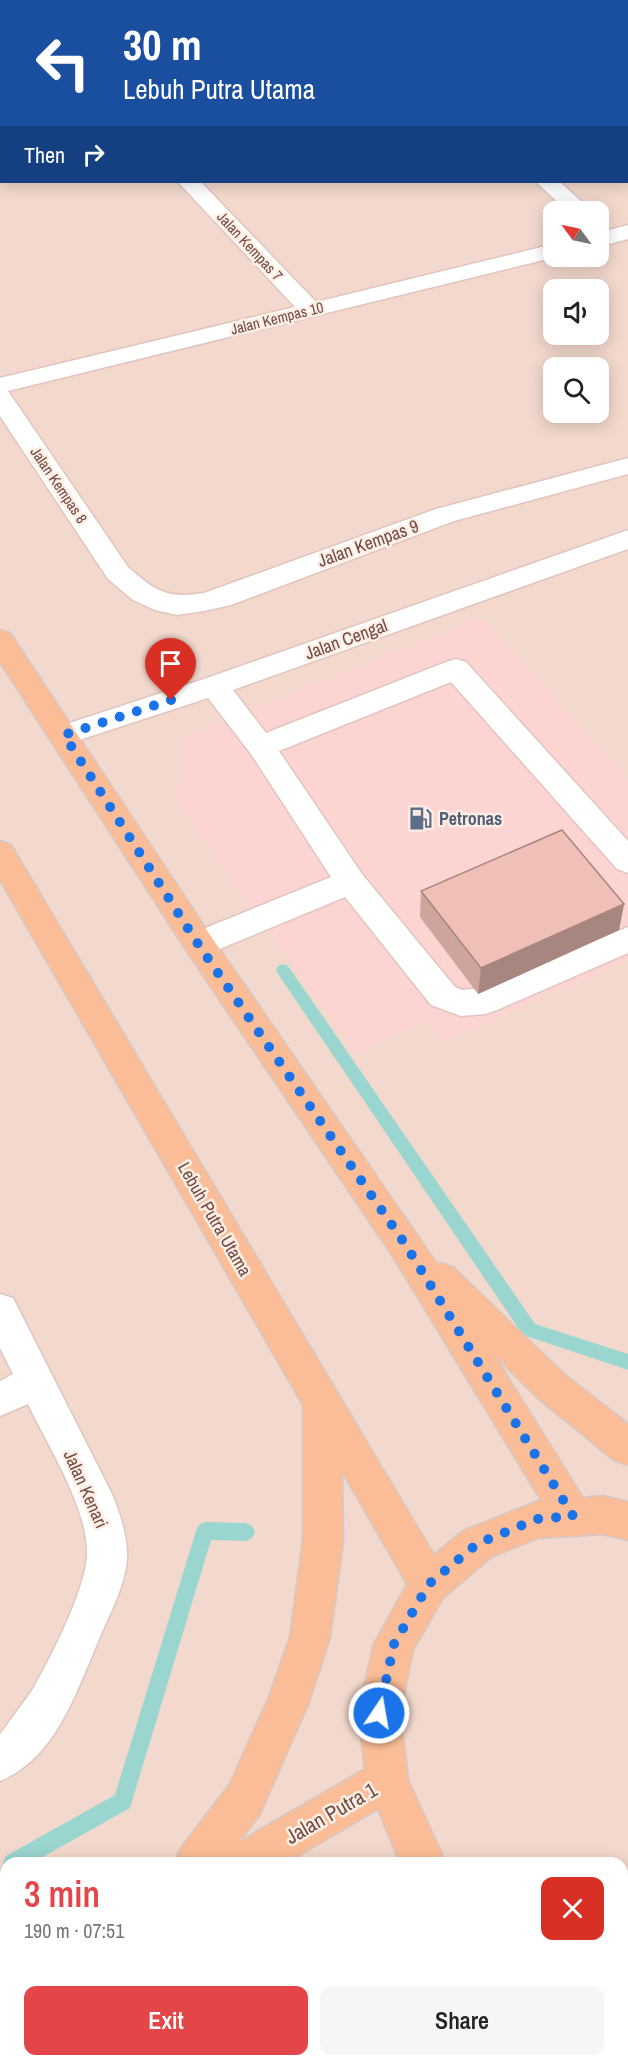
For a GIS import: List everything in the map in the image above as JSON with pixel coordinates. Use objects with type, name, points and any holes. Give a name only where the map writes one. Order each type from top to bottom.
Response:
[{"type":"main road","points":[[0,640],[198,944],[405,1244],[573,1516]]},
{"type":"main road","name":"Lebuh Putra Utama","points":[[0,853],[429,1584]]},
{"type":"main road","points":[[0,873],[40,922]]},
{"type":"main road","points":[[405,1244],[552,1387],[628,1447]]},
{"type":"main road","points":[[201,1857],[245,1799],[288,1702],[310,1637],[323,1541],[322,1401]]},
{"type":"main road","points":[[420,1857],[387,1780],[379,1713],[394,1644],[429,1584],[477,1544],[537,1519],[603,1515],[628,1521]]},
{"type":"main road","name":"Jalan Putra 1","points":[[255,1857],[387,1780]]},
{"type":"street","name":"Jalan Kempas 7","points":[[190,183],[311,310]]},
{"type":"street","points":[[548,183],[569,201]]},
{"type":"street","name":"Jalan Kempas 10","points":[[0,386],[543,254]]},
{"type":"street","name":"Jalan Kempas 8","points":[[0,398],[118,573]]},
{"type":"street","name":"Jalan Kempas 9","points":[[118,573],[140,594],[164,604],[191,606],[221,598],[445,515],[628,466]]},
{"type":"street","name":"Jalan Cengal","points":[[64,735],[214,686],[628,539]]},
{"type":"street","points":[[261,747],[456,669],[628,861]]},
{"type":"street","points":[[214,686],[261,747],[351,882],[443,996],[461,1004],[485,1001],[628,939]]},
{"type":"street","points":[[198,944],[351,882]]},
{"type":"street","name":"Jalan Kenari","points":[[0,1311],[97,1505],[106,1535],[106,1567],[96,1599],[55,1692],[33,1727],[0,1760]]},
{"type":"street","points":[[0,1399],[36,1382]]},
{"type":"shaded area","points":[[0,183],[628,183],[628,1857],[0,1857]]},
{"type":"shaded area","points":[[482,618],[628,780],[628,960],[443,1042],[425,1021],[356,1054],[171,793],[187,777],[188,761],[179,739]]},
{"type":"building","points":[[562,830],[624,904],[481,968],[421,891]]},
{"type":"waterway","points":[[283,970],[529,1330],[628,1362]]},
{"type":"waterway","points":[[24,1857],[123,1801],[205,1531],[246,1532]]},
{"type":"place","name":"Petronas","points":[[421,818]]},
{"type":"route","points":[[171,700],[64,735],[198,944],[405,1244],[573,1516],[537,1519],[477,1544],[429,1584],[394,1644],[379,1713]]}]
